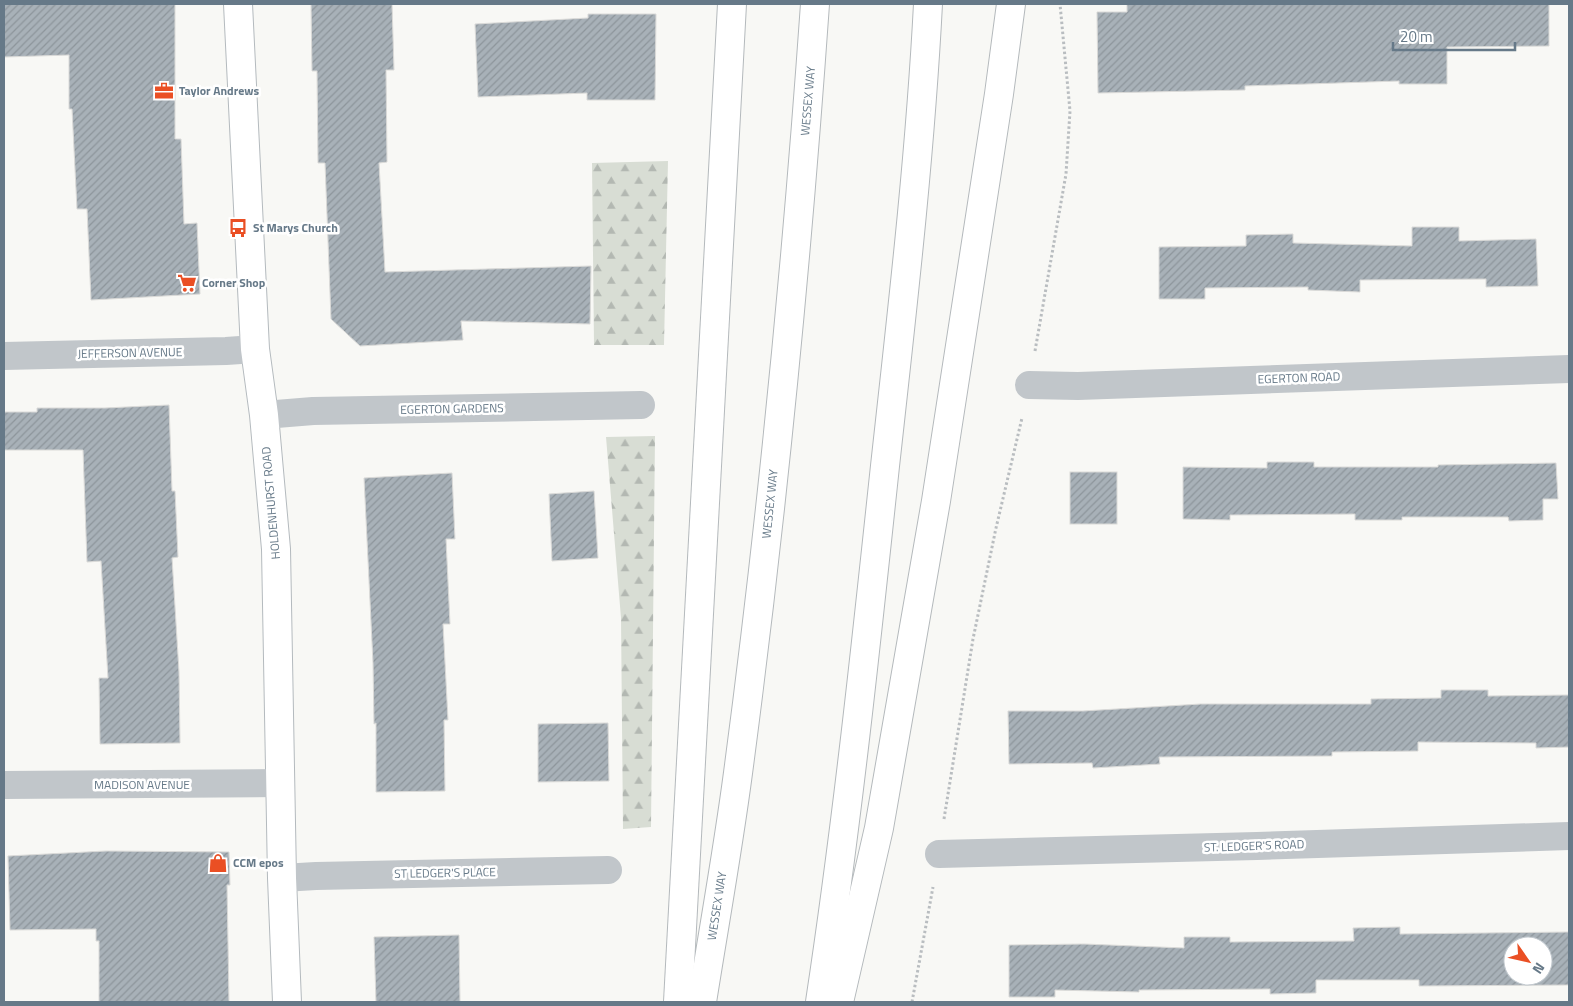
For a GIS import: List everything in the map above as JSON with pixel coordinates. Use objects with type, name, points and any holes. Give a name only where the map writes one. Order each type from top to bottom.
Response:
[{"type":"main road","name":"HOLDENHURST ROAD","points":[[238,4],[255,349],[264,415],[276,549],[282,878],[287,1002]]},
{"type":"main road","points":[[678,1002],[732,4]]},
{"type":"main road","name":"WESSEX WAY","points":[[702,1002],[738,776],[762,583],[789,332],[815,4]]},
{"type":"main road","points":[[820,1002],[835,901],[879,519],[909,241],[928,4]]},
{"type":"main road","points":[[840,1002],[878,828],[936,501],[1011,4]]},
{"type":"street","name":"JEFFERSON AVENUE","points":[[4,356],[226,352],[255,349]]},
{"type":"street","name":"EGERTON ROAD","points":[[1029,385],[1078,386],[1569,369]]},
{"type":"street","name":"EGERTON GARDENS","points":[[264,415],[313,411],[641,405]]},
{"type":"street","name":"MADISON AVENUE","points":[[4,785],[280,783]]},
{"type":"street","name":"ST. LEDGER'S ROAD","points":[[939,854],[1569,836]]},
{"type":"street","name":"ST LEDGER'S PLACE","points":[[282,878],[325,875],[608,870]]},
{"type":"path","points":[[912,1002],[939,854],[973,639],[1029,385],[1066,174],[1070,111],[1060,4]]},
{"type":"green space","points":[[668,161],[664,345],[594,345],[592,163]]},
{"type":"green space","points":[[655,436],[651,827],[623,829],[621,618],[606,437]]},
{"type":"building","points":[[4,4],[175,4],[175,139],[181,139],[184,224],[197,223],[200,294],[91,300],[87,209],[77,209],[72,109],[69,109],[69,55],[4,57]]},
{"type":"building","points":[[311,4],[392,4],[394,70],[386,70],[387,162],[379,163],[385,272],[591,266],[590,324],[461,321],[463,340],[360,346],[331,319],[325,163],[318,163],[317,71],[312,71]]},
{"type":"building","points":[[1127,4],[1549,4],[1549,46],[1447,47],[1447,84],[1399,84],[1399,81],[1245,86],[1245,90],[1098,93],[1097,12],[1127,12]]},
{"type":"building","points":[[588,14],[656,14],[655,100],[587,100],[587,93],[478,97],[475,24],[588,18]]},
{"type":"building","points":[[1412,227],[1459,227],[1459,241],[1536,239],[1538,286],[1486,287],[1486,279],[1360,280],[1360,292],[1308,290],[1308,287],[1205,288],[1205,299],[1159,299],[1159,247],[1246,246],[1246,235],[1293,234],[1293,243],[1412,246]]},
{"type":"building","points":[[169,405],[172,491],[175,491],[178,557],[172,558],[179,672],[180,743],[100,744],[99,678],[108,678],[101,561],[87,562],[83,450],[4,450],[4,412],[37,412],[37,408],[105,408]]},
{"type":"building","points":[[1267,462],[1314,462],[1314,467],[1438,467],[1438,465],[1556,463],[1558,499],[1543,499],[1543,520],[1509,521],[1508,517],[1402,517],[1402,520],[1355,520],[1355,514],[1230,515],[1230,520],[1183,519],[1183,467],[1267,468]]},
{"type":"building","points":[[1070,472],[1117,472],[1117,524],[1070,524]]},
{"type":"building","points":[[452,473],[455,539],[446,539],[450,624],[443,624],[448,720],[444,720],[445,791],[376,792],[376,723],[374,724],[364,478]]},
{"type":"building","points":[[594,491],[598,558],[552,561],[549,494]]},
{"type":"building","points":[[1441,690],[1488,690],[1488,696],[1569,695],[1569,747],[1536,748],[1536,743],[1418,742],[1418,751],[1332,752],[1332,756],[1159,757],[1160,764],[1093,768],[1092,763],[1009,764],[1008,711],[1083,711],[1201,704],[1371,704],[1371,699],[1441,698]]},
{"type":"building","points":[[608,723],[609,781],[538,782],[538,724]]},
{"type":"building","points":[[106,851],[229,852],[230,885],[227,885],[229,1002],[99,1002],[99,941],[96,941],[96,929],[10,930],[8,856]]},
{"type":"building","points":[[1400,927],[1400,934],[1569,932],[1569,985],[1553,985],[1553,936],[1503,936],[1503,985],[1419,986],[1419,980],[1316,980],[1316,993],[1270,994],[1270,989],[1139,990],[1139,992],[1055,990],[1055,997],[1009,997],[1009,945],[1084,944],[1184,948],[1184,937],[1230,937],[1230,942],[1354,941],[1353,928]]},
{"type":"building","points":[[459,935],[460,1002],[376,1002],[374,937]]},
{"type":"place","name":"Taylor Andrews","points":[[164,91]]},
{"type":"place","name":"St Marys Church","points":[[238,228]]},
{"type":"place","name":"Corner Shop","points":[[187,283]]},
{"type":"place","name":"CCM epos","points":[[218,863]]}]
